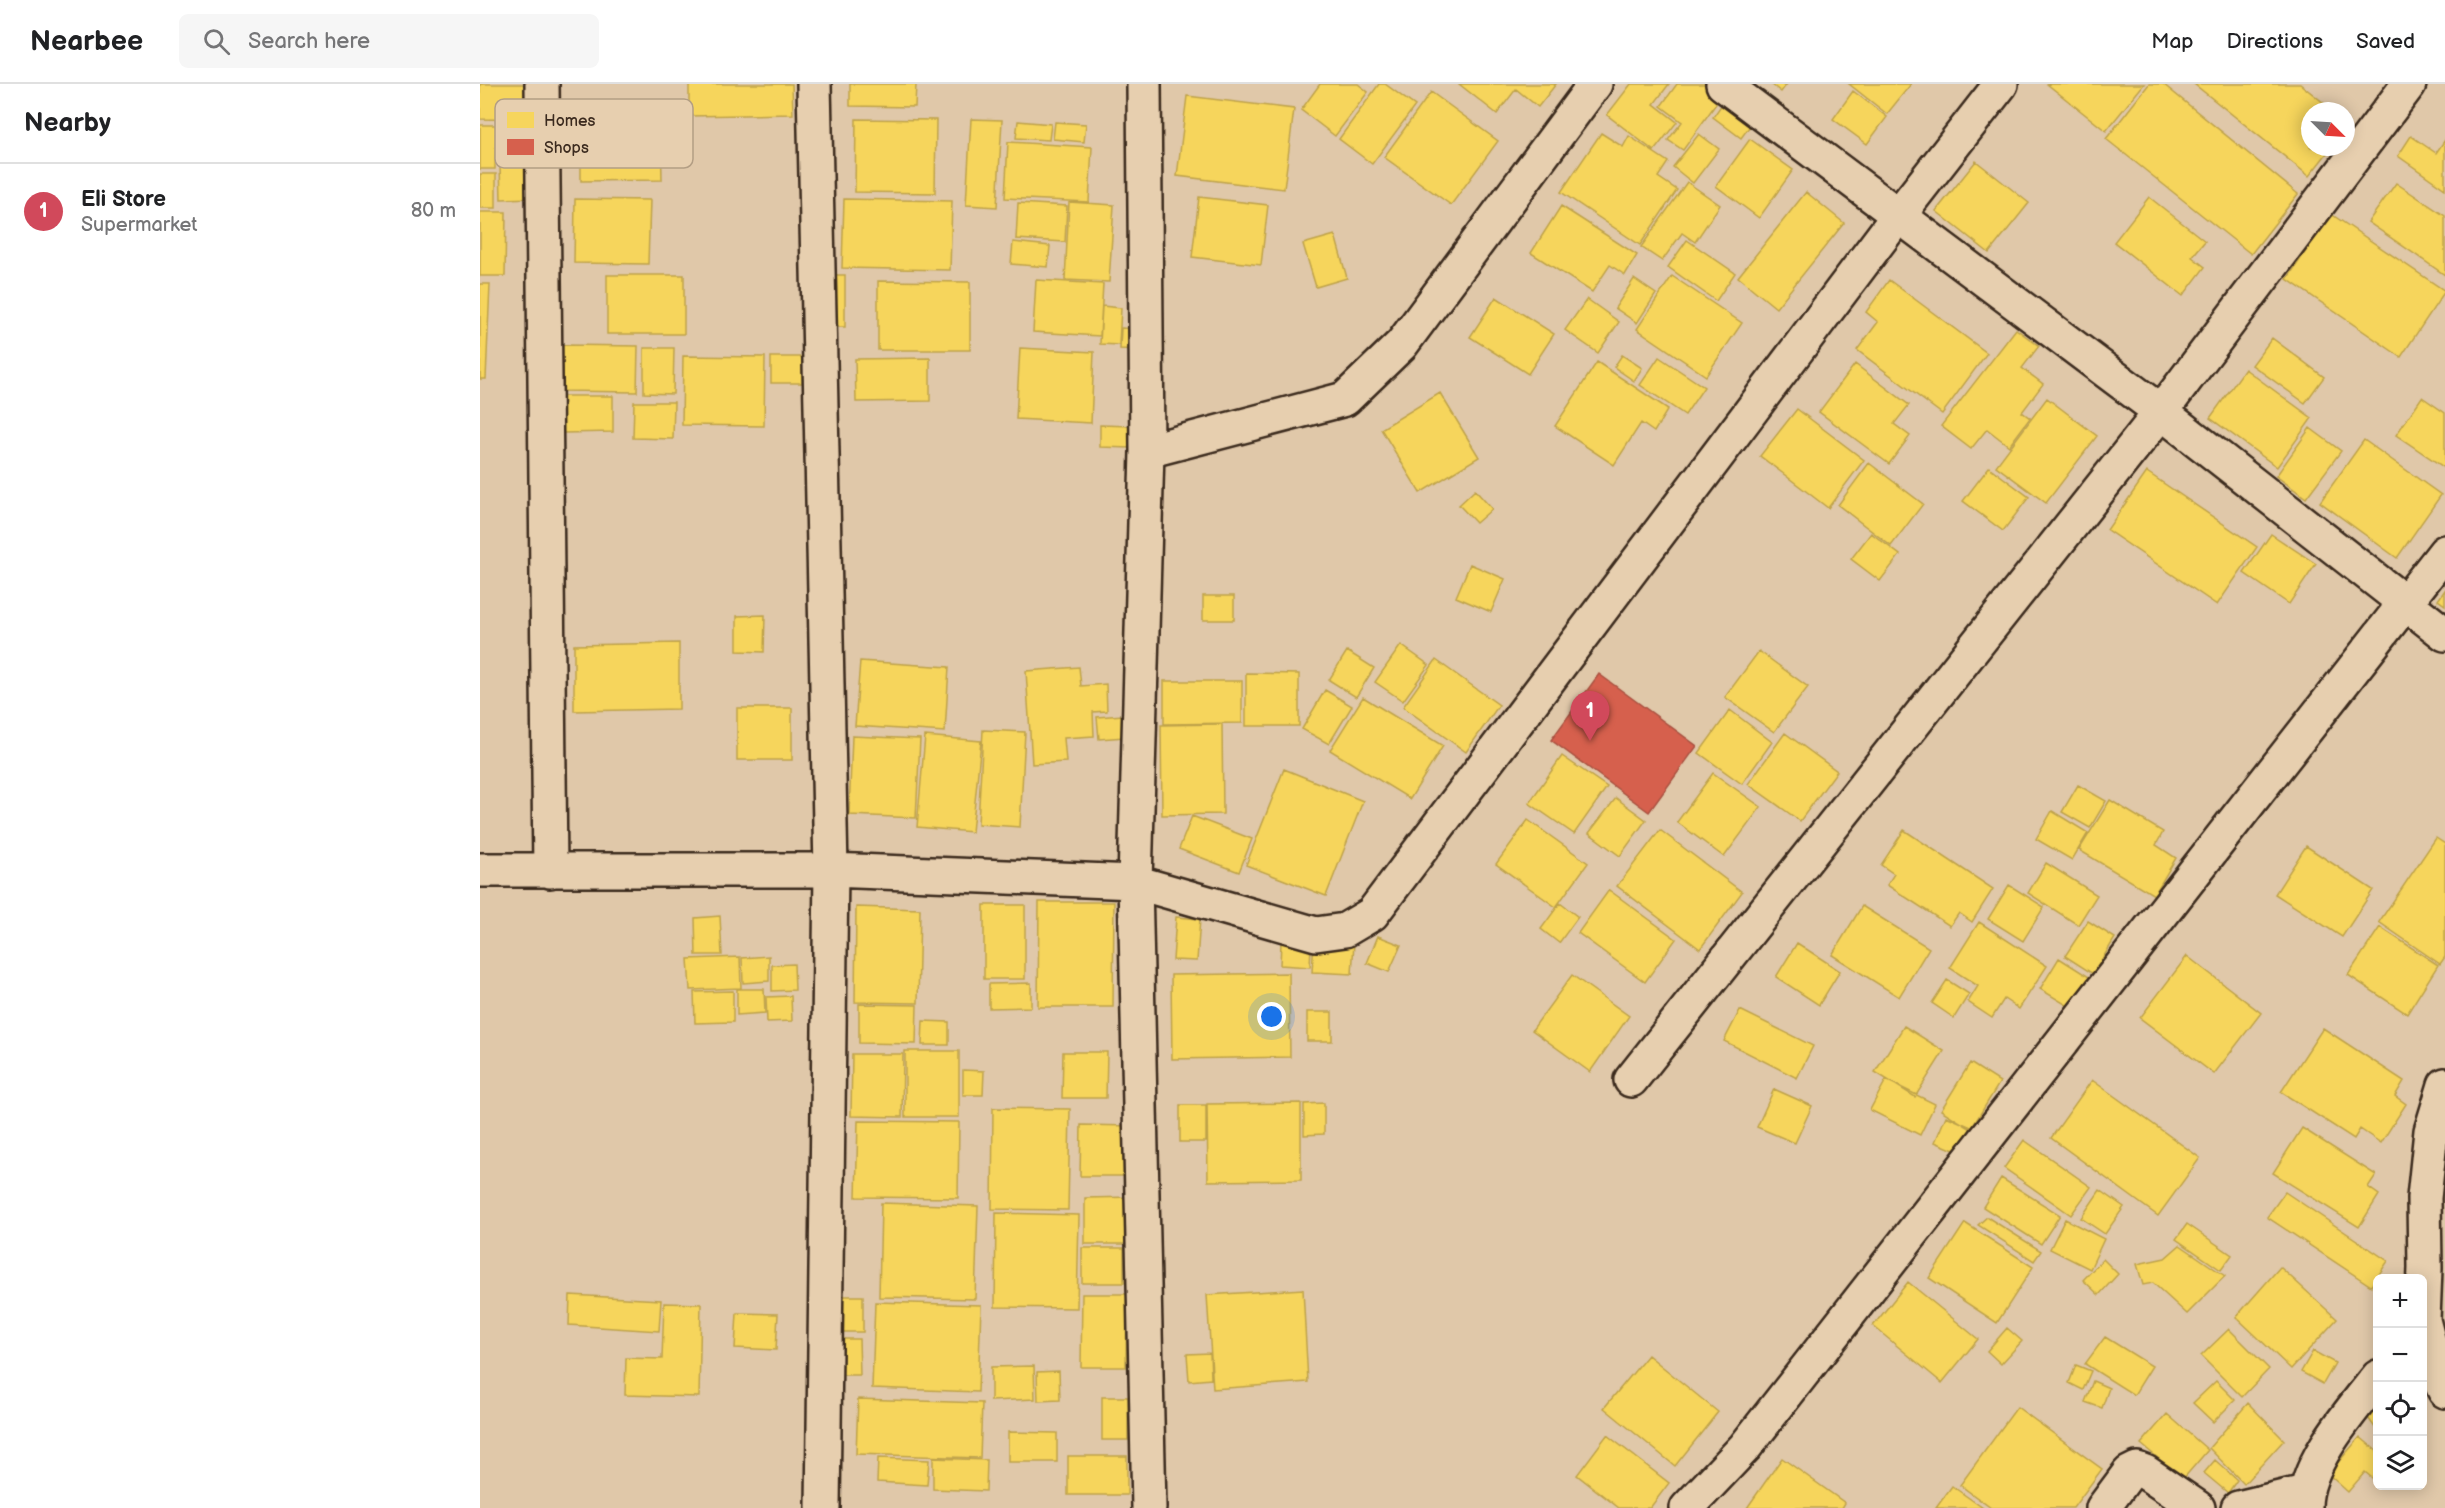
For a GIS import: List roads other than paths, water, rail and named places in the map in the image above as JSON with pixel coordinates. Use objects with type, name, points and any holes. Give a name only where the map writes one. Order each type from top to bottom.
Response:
[{"type":"street","points":[[542,84],[542,99]]},
{"type":"street","points":[[814,84],[831,870],[823,1508]]},
{"type":"street","points":[[1144,84],[1148,451],[1135,882],[1149,1508]]},
{"type":"street","points":[[1148,451],[1345,399],[1402,344],[1595,84]]},
{"type":"street","points":[[1723,84],[2161,412],[2445,634]]},
{"type":"street","points":[[480,870],[831,870],[1135,882],[1316,934],[1345,930],[1372,914],[1898,216],[2001,84]]},
{"type":"street","points":[[1631,1080],[2161,412],[2409,84]]},
{"type":"street","points":[[543,168],[550,871]]},
{"type":"street","points":[[1687,1508],[1745,1448],[2445,552]]},
{"type":"street","points":[[2425,1274],[2424,1198],[2432,1131],[2445,1085]]},
{"type":"street","points":[[2425,1328],[2438,1377],[2445,1391]]},
{"type":"street","points":[[2238,1508],[2305,1500],[2335,1431],[2374,1382]]},
{"type":"street","points":[[2103,1508],[2129,1473],[2137,1469],[2198,1508]]},
{"type":"place","name":"Eli Store","points":[[1590,741]]}]
